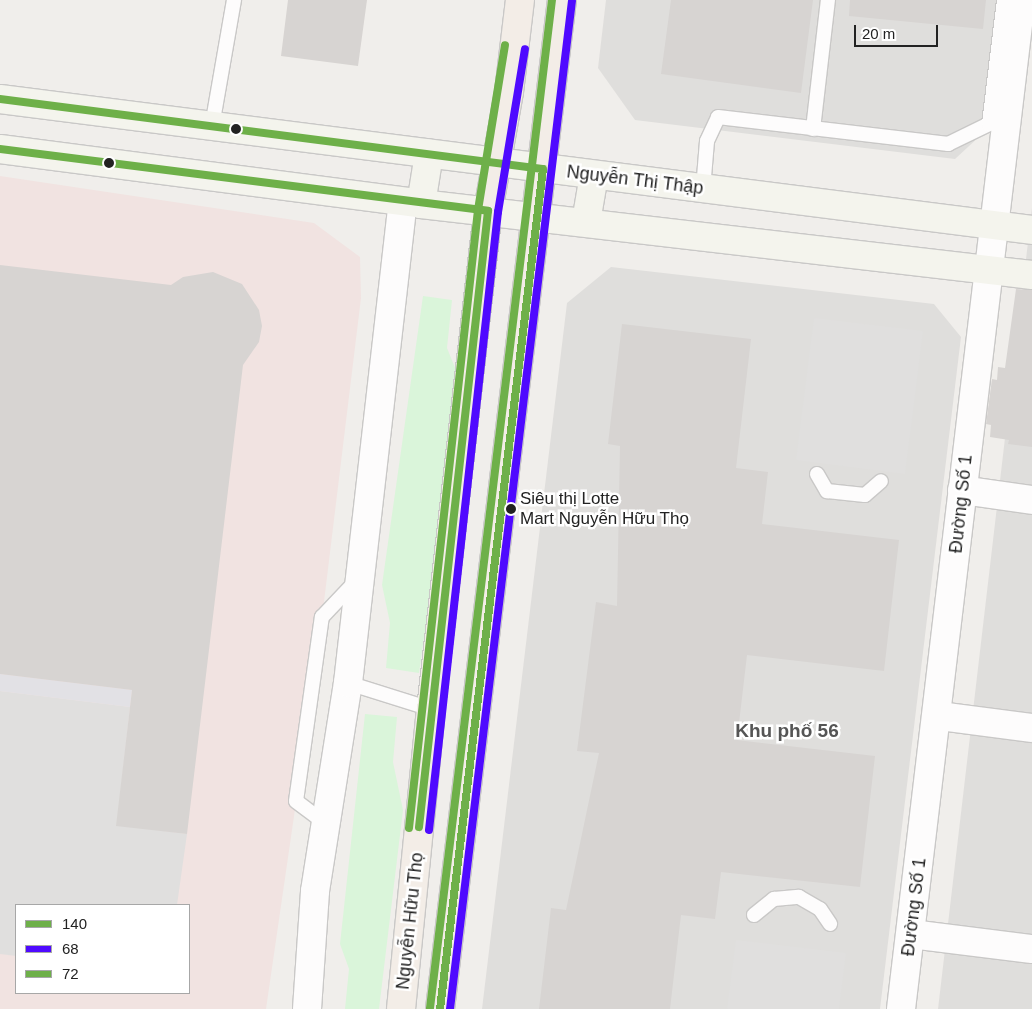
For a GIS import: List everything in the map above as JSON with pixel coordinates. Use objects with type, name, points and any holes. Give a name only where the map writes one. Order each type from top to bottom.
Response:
[{"type":"main road","name":"Nguyễn Hữu Thọ","points":[[401,1009],[431,709],[488,211],[497,162],[520,0]]},
{"type":"main road","points":[[440,1009],[562,0]]},
{"type":"main road","name":"Nguyễn Thị Thập","points":[[0,99],[1032,230]]},
{"type":"main road","points":[[0,150],[412,203],[1032,275]]},
{"type":"main road","points":[[412,203],[429,154]]},
{"type":"main road","points":[[586,222],[594,175]]},
{"type":"street","name":"Đường Số 1","points":[[902,1009],[939,716],[962,490],[1021,0]]},
{"type":"street","points":[[308,1009],[315,891],[348,683],[360,576],[412,203]]},
{"type":"street","points":[[962,490],[1032,500]]},
{"type":"street","points":[[939,716],[1032,728]]},
{"type":"street","points":[[911,934],[1032,949]]},
{"type":"street","points":[[448,946],[453,1009]]},
{"type":"lane","points":[[212,126],[234,0]]},
{"type":"lane","points":[[813,129],[828,0]]},
{"type":"lane","points":[[703,189],[707,141],[718,117],[948,144],[989,124],[1004,0]]},
{"type":"lane","points":[[817,474],[827,491],[865,495],[881,481]]},
{"type":"lane","points":[[326,823],[296,801],[322,617],[360,576]]},
{"type":"lane","points":[[348,683],[431,709]]},
{"type":"lane","points":[[754,915],[774,899],[799,897],[820,909],[830,924]]},
{"type":"shaded area","points":[[606,0],[998,0],[981,135],[955,159],[635,120],[598,68]]},
{"type":"shaded area","points":[[0,176],[314,223],[360,257],[361,298],[318,651],[266,1009],[0,1009]]},
{"type":"shaded area","points":[[1032,208],[1032,1009],[938,1009]]},
{"type":"shaded area","points":[[611,267],[934,304],[961,337],[880,1009],[482,1009],[567,303]]},
{"type":"shaded area","points":[[814,318],[923,331],[905,474],[796,460]]},
{"type":"shaded area","points":[[0,674],[132,690],[130,707],[0,691]]},
{"type":"shaded area","points":[[0,691],[130,707],[117,825],[187,834],[177,904],[15,904],[15,956],[0,954]]},
{"type":"shaded area","points":[[736,940],[846,953],[839,1009],[727,1009]]},
{"type":"green space","points":[[423,296],[452,300],[447,348],[460,380],[419,673],[386,668],[390,623],[382,585]]},
{"type":"green space","points":[[365,714],[397,717],[393,762],[403,810],[379,1009],[345,1009],[349,969],[340,944]]},
{"type":"building","points":[[288,0],[367,0],[358,66],[281,56]]},
{"type":"building","points":[[671,0],[813,0],[801,93],[661,74]]},
{"type":"building","points":[[850,0],[986,0],[983,29],[849,16]]},
{"type":"building","points":[[0,265],[171,285],[183,277],[213,272],[242,284],[259,310],[262,326],[259,342],[243,365],[187,834],[116,826],[132,690],[0,674]]},
{"type":"building","points":[[1016,289],[1032,290],[1032,447],[1008,444],[1009,440],[990,437],[991,425],[986,424],[992,379],[997,380],[998,367],[1005,368]]},
{"type":"building","points":[[622,324],[751,339],[736,468],[768,472],[762,524],[899,540],[884,671],[747,655],[737,740],[875,756],[860,887],[721,872],[715,919],[681,915],[670,1009],[539,1009],[551,908],[566,910],[599,753],[577,751],[596,602],[617,606],[620,446],[608,444]]},
{"type":"transit line","name":"72","points":[[430,1008],[552,0]]},
{"type":"transit line","name":"68","points":[[450,1009],[572,1]]},
{"type":"transit line","name":"72","points":[[409,828],[478,210],[505,45]]},
{"type":"transit line","name":"68","points":[[429,830],[498,212],[525,49]]},
{"type":"transit line","name":"140","points":[[0,99],[543,169],[440,1009]]},
{"type":"transit line","name":"140","points":[[0,149],[488,211],[419,827]]},
{"type":"place","name":"Siêu thị Lotte Mart Nguyễn Hữu Thọ","points":[[511,509]]},
{"type":"district","name":"Khu phố 56","points":[[787,731]]}]
